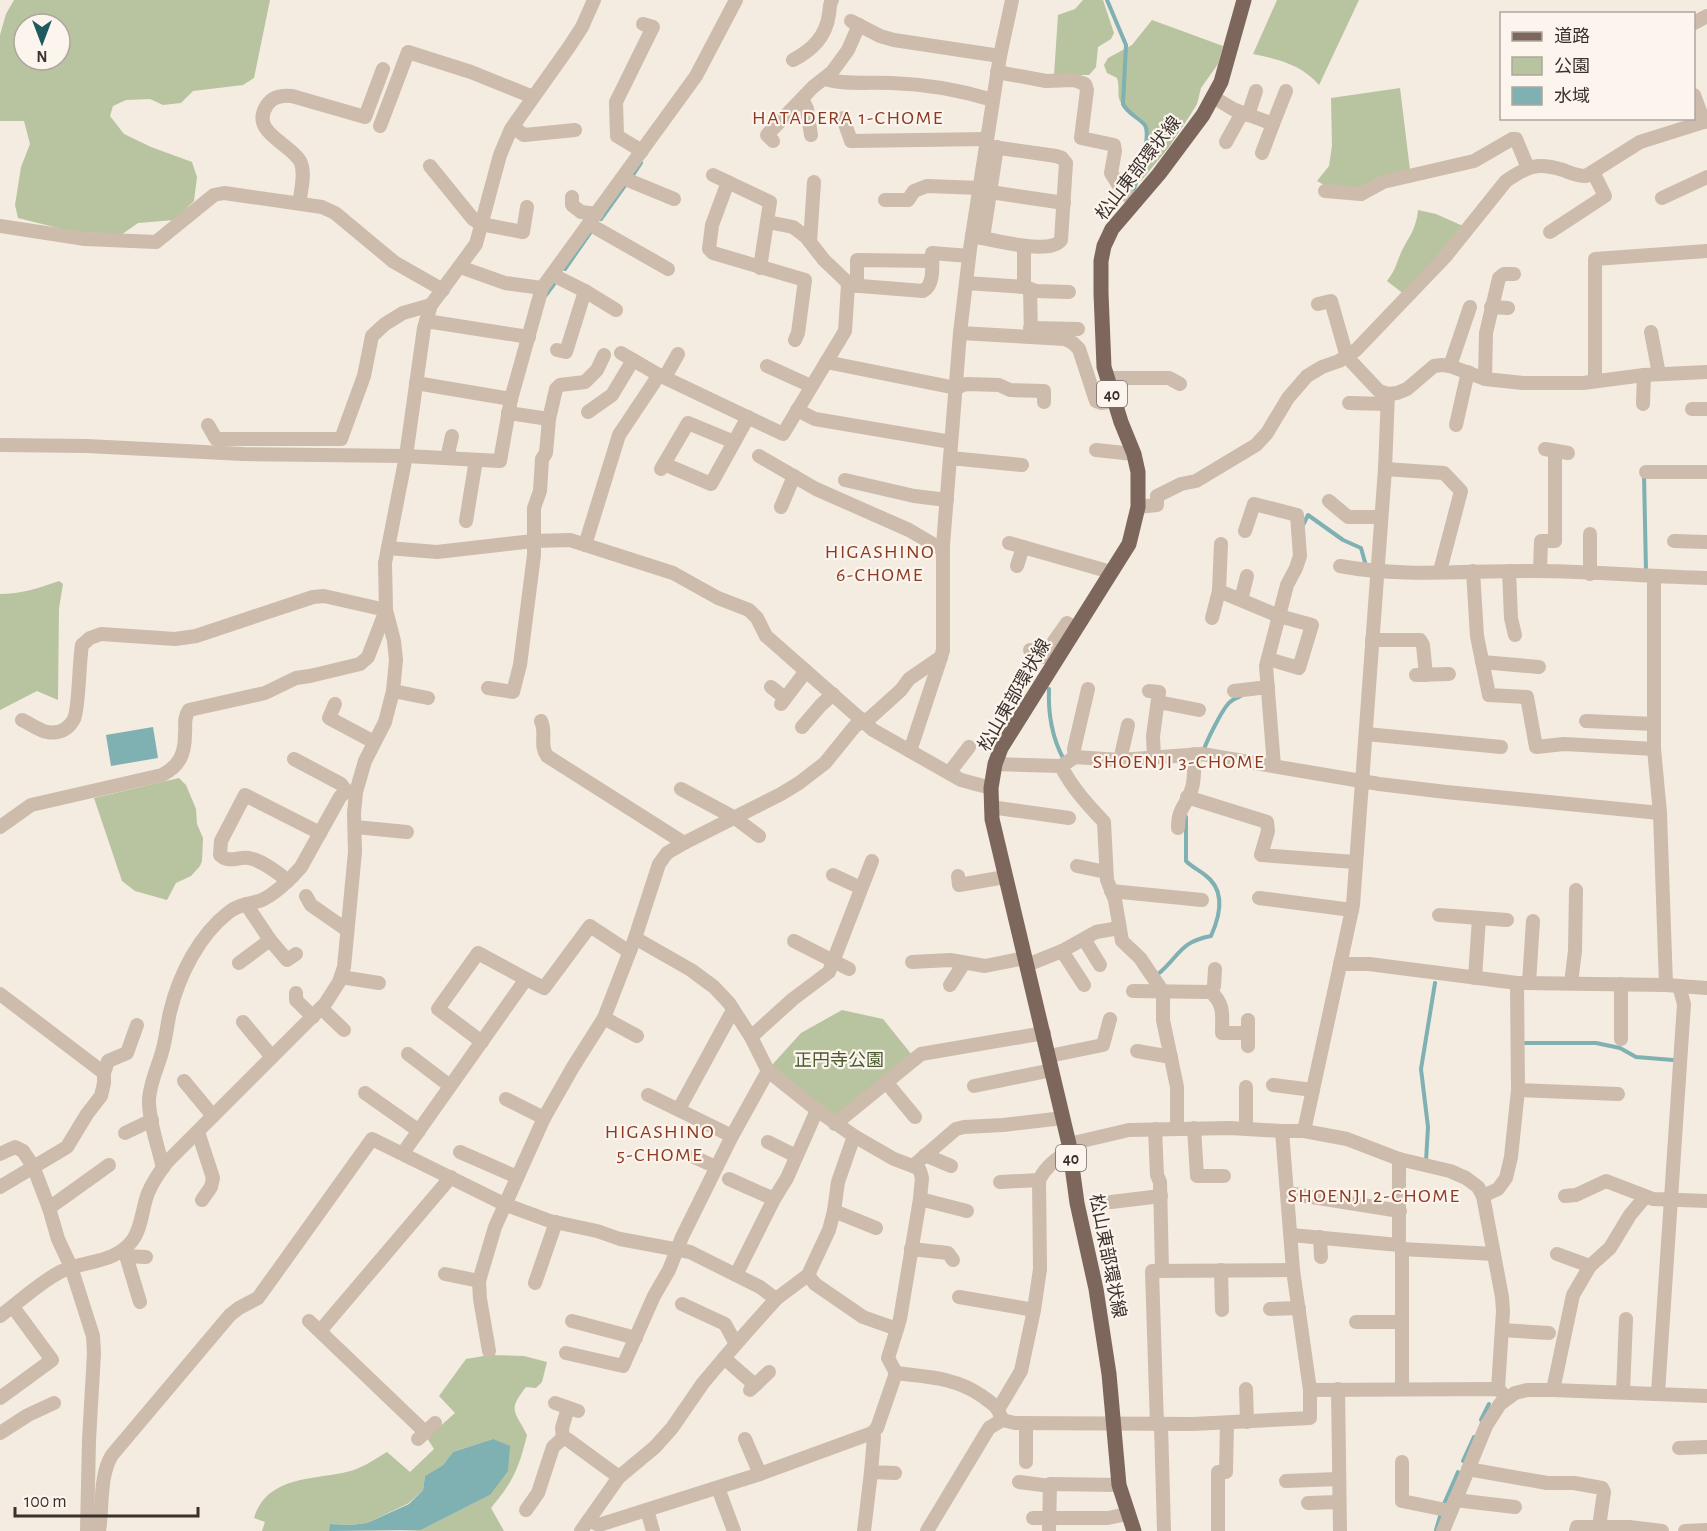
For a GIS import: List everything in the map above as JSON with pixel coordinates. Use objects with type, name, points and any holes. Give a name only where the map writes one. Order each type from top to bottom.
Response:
[{"type":"main road","name":"松山東部環状線","points":[[1134,1531],[1119,1485],[1115,1425],[1096,1289],[1077,1203],[1070,1148],[994,831],[991,788],[995,764],[1001,748],[1129,544],[1138,507],[1138,472],[1134,454],[1107,378],[1102,345],[1101,261],[1104,246],[1112,230],[1203,115],[1221,81],[1244,0]]},
{"type":"street","points":[[140,1302],[125,1253],[138,1229],[148,1193],[155,1178],[213,1116],[317,1013],[333,994],[341,977],[355,852],[351,792],[385,722],[393,691],[396,660],[386,610],[384,573],[389,535],[406,456],[426,321],[431,305],[476,244],[500,156],[513,126],[575,37],[594,0]]},
{"type":"street","points":[[0,445],[87,446],[243,454],[406,456],[500,461],[510,406],[542,288],[696,76],[736,0]]},
{"type":"street","points":[[793,60],[818,44],[824,32],[831,0]]},
{"type":"street","points":[[910,751],[940,665],[943,650],[943,550],[960,333],[969,256],[977,237],[985,190],[999,56],[1011,0]]},
{"type":"street","points":[[773,141],[766,135],[813,87],[825,79],[842,59],[855,23],[880,36],[894,40],[999,56]]},
{"type":"street","points":[[642,151],[617,136],[616,102],[652,27],[643,24]]},
{"type":"street","points":[[380,126],[408,52],[507,85],[533,97]]},
{"type":"street","points":[[299,203],[303,172],[301,162],[293,152],[268,132],[264,123],[267,105],[273,99],[283,95],[292,96],[365,117],[383,69]]},
{"type":"street","points":[[997,72],[1046,81],[1074,80],[1085,84],[1087,90],[1081,138],[1114,145],[1111,173],[1121,189],[1135,202]]},
{"type":"street","points":[[825,79],[836,82],[929,86],[963,91],[993,100]]},
{"type":"street","points":[[1226,142],[1245,114],[1256,91]]},
{"type":"street","points":[[1262,153],[1286,91]]},
{"type":"street","points":[[1213,97],[1245,114],[1274,124]]},
{"type":"street","points":[[1138,507],[1157,505],[1157,496],[1181,484],[1196,481],[1256,445],[1267,433],[1288,398],[1307,376],[1347,357],[1386,320],[1444,257],[1506,181],[1528,168],[1542,164],[1579,176],[1586,176],[1640,142],[1706,122],[1695,97]]},
{"type":"street","points":[[801,99],[807,110],[811,135]]},
{"type":"street","points":[[843,118],[851,141],[990,144],[1062,158],[1067,168],[1061,240],[1058,245],[1023,246],[977,237]]},
{"type":"street","points":[[513,126],[524,135],[575,130]]},
{"type":"street","points":[[1325,191],[1361,194],[1383,182],[1474,160],[1512,139],[1516,139],[1528,168]]},
{"type":"street","points":[[430,166],[468,213],[482,224],[523,232],[527,207]]},
{"type":"street","points":[[1550,232],[1605,196],[1593,172]]},
{"type":"street","points":[[713,175],[770,202],[760,268]]},
{"type":"street","points":[[1662,198],[1707,177]]},
{"type":"street","points":[[623,178],[674,199]]},
{"type":"street","points":[[728,182],[712,225],[709,249],[713,253],[805,280],[798,333],[795,340]]},
{"type":"street","points":[[810,242],[814,182]]},
{"type":"street","points":[[885,200],[908,200],[914,191],[927,186],[985,190],[1064,203]]},
{"type":"street","points":[[0,226],[85,239],[156,242],[214,195],[224,193],[299,203],[322,207],[335,213],[393,262],[443,290]]},
{"type":"street","points":[[572,197],[572,205],[580,212],[668,269]]},
{"type":"street","points":[[768,222],[793,227],[852,286],[923,291],[928,289],[931,282],[932,253],[969,256]]},
{"type":"street","points":[[1023,246],[1030,333]]},
{"type":"street","points":[[1595,381],[1595,259],[1707,251]]},
{"type":"street","points":[[588,412],[612,394],[627,356],[662,376],[783,434],[845,331],[857,260],[932,261]]},
{"type":"street","points":[[460,267],[505,283],[542,288]]},
{"type":"street","points":[[1485,379],[1485,349],[1491,307],[1499,278],[1504,274],[1514,274]]},
{"type":"street","points":[[553,275],[616,310]]},
{"type":"street","points":[[966,282],[1069,292]]},
{"type":"street","points":[[557,350],[567,352],[585,291]]},
{"type":"street","points":[[1318,304],[1331,301],[1347,357],[1388,399]]},
{"type":"street","points":[[208,425],[216,439],[341,439],[364,376],[372,336],[403,312],[431,305]]},
{"type":"street","points":[[1450,366],[1470,307]]},
{"type":"street","points":[[1491,307],[1508,308]]},
{"type":"street","points":[[426,321],[529,337]]},
{"type":"street","points":[[960,333],[1030,333],[1078,329]]},
{"type":"street","points":[[1652,332],[1659,374]]},
{"type":"street","points":[[1030,333],[1065,339],[1073,343],[1082,356],[1096,401],[1102,404],[1114,401]]},
{"type":"street","points":[[585,545],[627,414],[662,376],[678,354]]},
{"type":"street","points":[[488,688],[513,692],[520,665],[523,640],[524,581],[533,541],[534,508],[540,491],[542,459],[546,453],[549,419],[556,389],[560,385],[585,382],[597,370],[604,355]]},
{"type":"street","points":[[826,362],[956,388],[966,384],[999,385],[1010,390],[1044,391],[1044,402]]},
{"type":"street","points":[[766,366],[811,386]]},
{"type":"street","points":[[1349,403],[1388,399],[1407,389],[1434,366],[1450,366],[1485,379],[1523,383],[1583,383],[1644,375],[1707,372]]},
{"type":"street","points":[[1456,424],[1468,372]]},
{"type":"street","points":[[1643,404],[1644,375]]},
{"type":"street","points":[[1107,378],[1169,378],[1180,384]]},
{"type":"street","points":[[416,383],[510,406],[549,419]]},
{"type":"street","points":[[1304,1131],[1352,910],[1385,469],[1388,399]]},
{"type":"street","points":[[1692,409],[1707,409]]},
{"type":"street","points":[[797,410],[815,419],[951,442]]},
{"type":"street","points":[[734,442],[688,423],[662,466],[711,484],[748,417]]},
{"type":"street","points":[[447,458],[452,436]]},
{"type":"street","points":[[1096,450],[1134,454]]},
{"type":"street","points":[[1540,571],[1541,541],[1555,541],[1562,499],[1556,451]]},
{"type":"street","points":[[759,456],[816,489],[909,530],[943,550]]},
{"type":"street","points":[[950,458],[1022,465]]},
{"type":"street","points":[[466,521],[476,460]]},
{"type":"street","points":[[1385,469],[1444,473],[1461,491],[1440,571]]},
{"type":"street","points":[[1646,472],[1707,472]]},
{"type":"street","points":[[781,507],[794,476]]},
{"type":"street","points":[[845,480],[914,496],[947,500]]},
{"type":"street","points":[[1329,501],[1348,517],[1381,517]]},
{"type":"street","points":[[1245,531],[1254,504],[1298,514],[1300,556],[1287,585],[1266,666],[1274,766]]},
{"type":"street","points":[[1590,534],[1590,574]]},
{"type":"street","points":[[388,548],[437,552],[533,541],[570,540],[673,573],[703,591],[749,610],[757,618],[765,636],[873,730],[949,773],[976,785],[991,788]]},
{"type":"street","points":[[1674,542],[1707,542]]},
{"type":"street","points":[[1212,618],[1220,591],[1221,544]]},
{"type":"street","points":[[1017,566],[1016,545],[1111,572]]},
{"type":"street","points":[[1340,566],[1377,572],[1540,571],[1654,578],[1707,578]]},
{"type":"street","points":[[1473,571],[1477,636],[1489,695],[1527,697],[1536,747],[1564,744],[1654,749]]},
{"type":"street","points":[[1509,571],[1511,618],[1515,636]]},
{"type":"street","points":[[1241,600],[1246,576]]},
{"type":"street","points":[[1654,578],[1654,749],[1673,985],[1684,1004],[1658,1393]]},
{"type":"street","points":[[1220,591],[1279,616],[1312,625],[1299,668],[1268,659]]},
{"type":"street","points":[[22,720],[39,730],[49,732],[59,733],[68,728],[75,717],[82,645],[90,638],[101,634],[175,639],[196,636],[313,597],[324,596],[386,610]]},
{"type":"street","points":[[0,827],[31,805],[162,775],[174,768],[183,752],[185,717],[189,710],[265,693],[296,678],[360,664],[368,657],[386,610]]},
{"type":"street","points":[[1030,650],[1043,657],[1067,623],[1076,628]]},
{"type":"street","points":[[509,638],[523,640]]},
{"type":"street","points":[[1372,640],[1420,640],[1423,645],[1421,675],[1449,674]]},
{"type":"street","points":[[489,1351],[479,1281],[485,1258],[504,1204],[544,1118],[604,1018],[628,951],[635,938],[659,864],[667,853],[684,843],[799,783],[825,763],[855,726],[871,717],[902,690],[909,679],[941,657]]},
{"type":"street","points":[[1482,662],[1532,662]]},
{"type":"street","points":[[771,687],[783,701],[806,671]]},
{"type":"street","points":[[1234,691],[1268,687]]},
{"type":"street","points":[[1076,758],[1074,749],[1088,689]]},
{"type":"street","points":[[393,691],[428,698]]},
{"type":"street","points":[[1149,691],[1159,692],[1153,736],[1154,758]]},
{"type":"street","points":[[802,727],[833,694]]},
{"type":"street","points":[[1158,702],[1199,710]]},
{"type":"street","points":[[335,704],[329,718],[374,742]]},
{"type":"street","points":[[541,721],[545,729],[543,747],[547,756],[684,843]]},
{"type":"street","points":[[1586,721],[1654,724]]},
{"type":"street","points":[[1120,760],[1128,725]]},
{"type":"street","points":[[1366,734],[1501,747]]},
{"type":"street","points":[[949,773],[969,747]]},
{"type":"street","points":[[1178,828],[1178,816],[1192,789],[1194,754]]},
{"type":"street","points":[[995,764],[1061,766],[1076,758],[1120,760],[1202,754],[1379,784],[1660,813]]},
{"type":"street","points":[[294,759],[341,784],[351,792]]},
{"type":"street","points":[[1061,766],[1066,777],[1088,807],[1104,822],[1106,872],[1125,946],[1140,958],[1163,992],[1163,1020],[1177,1086],[1177,1128]]},
{"type":"street","points":[[681,789],[735,818],[759,837]]},
{"type":"street","points":[[163,1168],[149,1097],[164,1047],[170,1011],[193,954],[217,923],[231,910],[268,897],[288,881],[301,867],[340,796],[351,792]]},
{"type":"street","points":[[288,881],[277,872],[250,858],[232,860],[220,855],[221,841],[245,795],[320,833]]},
{"type":"street","points":[[1187,797],[1267,822],[1268,831],[1261,855],[1355,862]]},
{"type":"street","points":[[991,807],[1069,818]]},
{"type":"street","points":[[355,827],[407,832]]},
{"type":"street","points":[[751,1038],[793,999],[829,972],[872,861]]},
{"type":"street","points":[[1077,866],[1106,872]]},
{"type":"street","points":[[833,874],[861,888]]},
{"type":"street","points":[[958,876],[959,885],[1005,877]]},
{"type":"street","points":[[1112,891],[1195,903]]},
{"type":"street","points":[[306,896],[311,905],[347,930]]},
{"type":"street","points":[[1571,897],[1575,951],[1571,983]]},
{"type":"street","points":[[1259,898],[1352,910]]},
{"type":"street","points":[[1290,917],[1293,902]]},
{"type":"street","points":[[246,904],[270,940],[287,960],[296,954]]},
{"type":"street","points":[[1439,915],[1508,920]]},
{"type":"street","points":[[1475,978],[1479,918]]},
{"type":"street","points":[[1483,1196],[1498,1190],[1506,1178],[1511,1157],[1518,1090],[1523,983],[1533,921]]},
{"type":"street","points":[[482,1042],[438,1009],[478,953],[544,988],[590,926],[628,951]]},
{"type":"street","points":[[912,962],[950,960],[986,966],[1026,961],[1062,951],[1096,932],[1119,928]]},
{"type":"street","points":[[585,1526],[625,1524],[648,1510],[760,1474],[872,1433],[877,1428],[896,1373],[888,1358],[900,1319],[922,1178],[920,1171],[913,1166],[894,1159],[835,1124],[768,1071],[733,1010],[714,987],[692,970],[635,938]]},
{"type":"street","points":[[1084,939],[1100,964]]},
{"type":"street","points":[[239,963],[270,940]]},
{"type":"street","points":[[794,941],[849,969]]},
{"type":"street","points":[[1062,951],[1084,985]]},
{"type":"street","points":[[950,985],[964,963]]},
{"type":"street","points":[[1340,964],[1369,964],[1523,983],[1673,985],[1707,988]]},
{"type":"street","points":[[1211,993],[1214,986],[1215,969]]},
{"type":"street","points":[[341,977],[379,983]]},
{"type":"street","points":[[403,1153],[526,979]]},
{"type":"street","points":[[1621,984],[1621,1039]]},
{"type":"street","points":[[1133,991],[1211,993],[1221,1005],[1222,1033],[1248,1033]]},
{"type":"street","points":[[296,993],[296,1000],[344,1030]]},
{"type":"street","points":[[0,994],[104,1072]]},
{"type":"street","points":[[679,1109],[733,1010]]},
{"type":"street","points":[[604,1018],[637,1036]]},
{"type":"street","points":[[974,1086],[1103,1045],[1110,1019]]},
{"type":"street","points":[[243,1023],[272,1057]]},
{"type":"street","points":[[0,1187],[67,1148],[87,1114],[101,1096],[108,1061],[127,1053],[136,1025]]},
{"type":"street","points":[[835,1124],[921,1054],[1044,1033]]},
{"type":"street","points":[[1137,1051],[1171,1057]]},
{"type":"street","points":[[408,1054],[450,1086]]},
{"type":"street","points":[[567,1353],[624,1366],[716,1167],[768,1071]]},
{"type":"street","points":[[183,1081],[213,1116]]},
{"type":"street","points":[[886,1082],[915,1117]]},
{"type":"street","points":[[1273,1086],[1313,1090]]},
{"type":"street","points":[[1246,1087],[1246,1129]]},
{"type":"street","points":[[1518,1090],[1618,1094]]},
{"type":"street","points":[[365,1093],[418,1131]]},
{"type":"street","points":[[648,1095],[732,1136]]},
{"type":"street","points":[[506,1099],[544,1118]]},
{"type":"street","points":[[736,1275],[774,1198],[787,1178],[817,1110]]},
{"type":"street","points":[[913,1166],[956,1129],[1063,1118]]},
{"type":"street","points":[[125,1133],[152,1120]]},
{"type":"street","points":[[927,1531],[989,1428],[1000,1414],[1021,1371],[1040,1269],[1039,1180],[1044,1170],[1070,1148],[1129,1130],[1177,1128],[1304,1131],[1347,1139],[1375,1148],[1399,1160],[1450,1171],[1466,1178],[1478,1187],[1483,1196],[1502,1297],[1502,1394],[1486,1426],[1443,1531]]},
{"type":"street","points":[[1194,1128],[1197,1176],[1206,1181],[1224,1176]]},
{"type":"street","points":[[1155,1129],[1157,1175],[1161,1196],[1162,1271]]},
{"type":"street","points":[[896,1373],[955,1381],[968,1386],[1000,1414],[1026,1424],[1159,1425],[1310,1418],[1310,1390],[1293,1270],[1282,1131]]},
{"type":"street","points":[[198,1132],[213,1179],[211,1187],[202,1200]]},
{"type":"street","points":[[585,1526],[619,1477],[656,1447],[703,1383],[736,1344],[776,1299],[808,1275],[829,1230],[838,1182],[854,1136]]},
{"type":"street","points":[[99,1531],[105,1474],[112,1455],[230,1316],[239,1308],[258,1298],[372,1139],[504,1204],[555,1222],[597,1231],[620,1239],[678,1249],[702,1257],[760,1287],[776,1299]]},
{"type":"street","points":[[768,1142],[796,1156]]},
{"type":"street","points":[[0,1154],[15,1147],[22,1151],[33,1166],[50,1208],[58,1239],[71,1267],[93,1336],[87,1531]]},
{"type":"street","points":[[460,1152],[517,1177]]},
{"type":"street","points":[[925,1155],[951,1166]]},
{"type":"street","points":[[694,1157],[716,1167]]},
{"type":"street","points":[[1399,1160],[1402,1388]]},
{"type":"street","points":[[50,1208],[99,1180],[109,1164]]},
{"type":"street","points":[[320,1331],[384,1247],[451,1177]]},
{"type":"street","points":[[729,1179],[774,1198]]},
{"type":"street","points":[[1000,1182],[1039,1180]]},
{"type":"street","points":[[1565,1196],[1576,1195],[1605,1181],[1645,1197],[1707,1201]]},
{"type":"street","points":[[1287,1193],[1400,1211]]},
{"type":"street","points":[[1111,1202],[1161,1196]]},
{"type":"street","points":[[1553,1390],[1573,1295],[1590,1266],[1610,1248],[1629,1215],[1645,1197]]},
{"type":"street","points":[[920,1199],[967,1211]]},
{"type":"street","points":[[834,1211],[876,1228]]},
{"type":"street","points":[[535,1283],[555,1222]]},
{"type":"street","points":[[1291,1235],[1494,1254]]},
{"type":"street","points":[[1320,1238],[1321,1257]]},
{"type":"street","points":[[911,1249],[948,1253],[953,1260]]},
{"type":"street","points":[[0,1316],[57,1274],[71,1267],[125,1253],[146,1257]]},
{"type":"street","points":[[1557,1254],[1590,1266]]},
{"type":"street","points":[[1221,1270],[1222,1310]]},
{"type":"street","points":[[1164,1531],[1152,1271],[1293,1270]]},
{"type":"street","points":[[445,1274],[479,1281]]},
{"type":"street","points":[[808,1275],[814,1284],[862,1317],[897,1329]]},
{"type":"street","points":[[959,1297],[1034,1310]]},
{"type":"street","points":[[682,1304],[725,1324],[736,1344]]},
{"type":"street","points":[[0,1398],[52,1360],[13,1306]]},
{"type":"street","points":[[1270,1309],[1299,1308]]},
{"type":"street","points":[[1623,1392],[1626,1319]]},
{"type":"street","points":[[309,1321],[426,1432]]},
{"type":"street","points":[[572,1321],[636,1338]]},
{"type":"street","points":[[1356,1322],[1402,1322]]},
{"type":"street","points":[[1502,1330],[1549,1333]]},
{"type":"street","points":[[724,1358],[752,1387],[769,1372]]},
{"type":"street","points":[[1310,1390],[1402,1388],[1502,1394],[1553,1390],[1707,1396]]},
{"type":"street","points":[[1246,1389],[1247,1422]]},
{"type":"street","points":[[1338,1389],[1340,1531]]},
{"type":"street","points":[[563,1438],[562,1428],[567,1407]]},
{"type":"street","points":[[0,1433],[28,1415],[51,1409]]},
{"type":"street","points":[[1218,1531],[1218,1472],[1226,1472],[1227,1423]]},
{"type":"street","points":[[1026,1424],[1026,1462]]},
{"type":"street","points":[[864,1531],[874,1437],[872,1433]]},
{"type":"street","points":[[563,1438],[619,1477]]},
{"type":"street","points":[[526,1510],[538,1492],[554,1447],[563,1438]]},
{"type":"street","points":[[745,1439],[760,1474]]},
{"type":"street","points":[[1679,1448],[1707,1447]]},
{"type":"street","points":[[1402,1462],[1402,1501],[1515,1507]]},
{"type":"street","points":[[1468,1469],[1547,1483],[1574,1483],[1602,1488],[1605,1492],[1599,1527]]},
{"type":"street","points":[[871,1472],[895,1473]]},
{"type":"street","points":[[1286,1481],[1338,1479]]},
{"type":"street","points":[[1019,1482],[1050,1486],[1050,1484],[1119,1485]]},
{"type":"street","points":[[1049,1525],[1050,1486]]},
{"type":"street","points":[[718,1488],[734,1531]]},
{"type":"street","points":[[1308,1503],[1339,1502]]},
{"type":"street","points":[[648,1510],[653,1531]]},
{"type":"street","points":[[1033,1518],[1049,1525],[1127,1514]]},
{"type":"street","points":[[1576,1531],[1577,1527],[1662,1531]]},
{"type":"street","points":[[1685,1531],[1707,1530]]},
{"type":"green space","points":[[14,0],[270,0],[254,78],[243,85],[193,91],[181,103],[163,105],[150,99],[126,100],[113,106],[110,116],[124,134],[192,162],[197,177],[194,201],[174,220],[138,223],[121,235],[70,231],[18,218],[15,205],[21,167],[30,144],[24,121],[0,121],[0,35],[6,14]]},
{"type":"green space","points":[[1083,0],[1103,0],[1114,33],[1111,39],[1098,47],[1096,67],[1089,75],[1054,75],[1058,15],[1075,9]]},
{"type":"green space","points":[[1277,0],[1359,0],[1319,85],[1297,68],[1253,54]]},
{"type":"green space","points":[[1152,20],[1223,46],[1218,64],[1201,88],[1197,104],[1169,147],[1141,181],[1139,177],[1149,136],[1147,128],[1144,121],[1122,104],[1119,99],[1117,78],[1107,73],[1104,65],[1108,58],[1132,45]]},
{"type":"green space","points":[[1400,88],[1410,170],[1364,188],[1326,186],[1317,181],[1329,166],[1332,146],[1331,98]]},
{"type":"green space","points":[[1418,210],[1436,214],[1463,226],[1405,295],[1387,281],[1414,229]]},
{"type":"green space","points":[[59,581],[63,584],[59,608],[58,700],[37,691],[0,710],[0,594],[23,592]]},
{"type":"green space","points":[[179,778],[186,785],[196,809],[197,824],[203,838],[202,861],[191,876],[176,883],[167,900],[135,891],[122,881],[94,798]]},
{"type":"green space","name":"正円寺公園","points":[[842,1010],[883,1019],[912,1055],[835,1118],[771,1066],[801,1033]]},
{"type":"green space","points":[[490,1355],[524,1356],[547,1362],[542,1382],[536,1388],[526,1387],[516,1401],[516,1416],[527,1435],[514,1474],[491,1508],[504,1531],[400,1531],[421,1530],[490,1495],[493,1439],[453,1452],[443,1465],[425,1476],[423,1490],[409,1503],[367,1523],[331,1524],[329,1531],[262,1531],[265,1522],[254,1518],[261,1503],[270,1493],[282,1486],[296,1481],[354,1470],[387,1452],[410,1472],[434,1449],[427,1438],[455,1413],[439,1396],[466,1359]]},
{"type":"water","points":[[153,727],[158,758],[111,766],[106,735]]},
{"type":"water","points":[[493,1439],[510,1446],[508,1471],[490,1495],[421,1530],[329,1531],[330,1524],[367,1523],[409,1504],[423,1490],[425,1476],[443,1465],[453,1452]]},
{"type":"waterway","points":[[1107,0],[1126,45],[1123,104],[1144,124],[1146,129],[1144,155],[1134,189]]},
{"type":"waterway","points":[[633,175],[641,163]]},
{"type":"waterway","points":[[601,219],[626,184]]},
{"type":"waterway","points":[[565,269],[590,233]]},
{"type":"waterway","points":[[546,295],[554,284]]},
{"type":"waterway","points":[[1644,475],[1646,571]]},
{"type":"waterway","points":[[1303,525],[1308,515],[1343,540],[1361,548],[1366,566]]},
{"type":"waterway","points":[[1049,689],[1052,725],[1063,758]]},
{"type":"waterway","points":[[1203,752],[1225,708],[1231,701],[1241,696]]},
{"type":"waterway","points":[[1157,975],[1186,946],[1211,936],[1219,912],[1218,896],[1212,881],[1186,861],[1186,817]]},
{"type":"waterway","points":[[1426,1161],[1428,1127],[1421,1069],[1435,983]]},
{"type":"waterway","points":[[1522,1043],[1596,1043],[1620,1048],[1636,1057],[1673,1060]]},
{"type":"waterway","points":[[1481,1420],[1489,1404]]},
{"type":"waterway","points":[[1463,1461],[1474,1437]]},
{"type":"waterway","points":[[1444,1504],[1458,1472]]},
{"type":"waterway","points":[[1436,1530],[1441,1513]]},
{"type":"district","name":"HATADERA 1-CHOME","points":[[848,117]]},
{"type":"district","name":"HIGASHINO 6-CHOME","points":[[880,562]]},
{"type":"district","name":"SHOENJI 3-CHOME","points":[[1179,761]]},
{"type":"district","name":"HIGASHINO 5-CHOME","points":[[660,1142]]},
{"type":"district","name":"SHOENJI 2-CHOME","points":[[1374,1195]]}]
